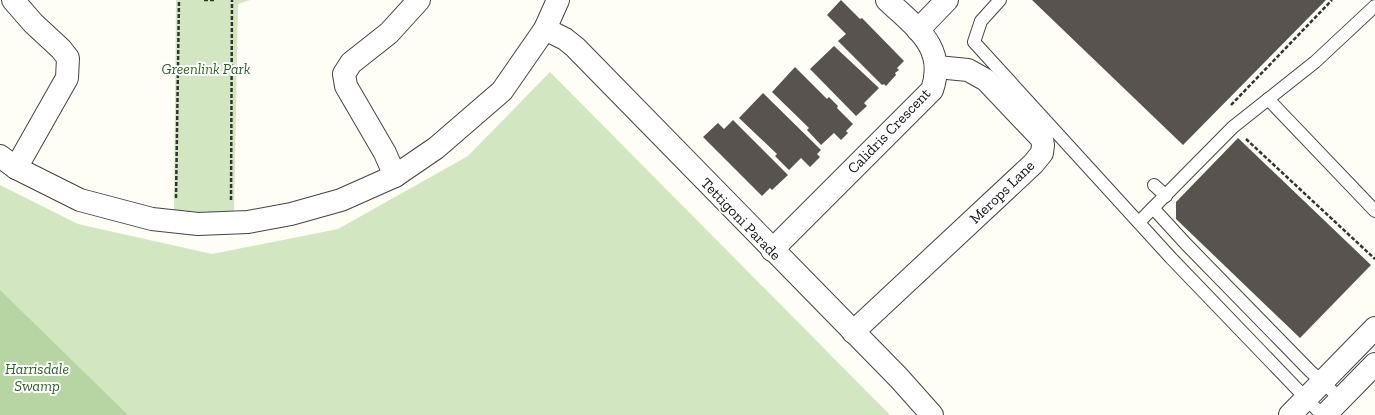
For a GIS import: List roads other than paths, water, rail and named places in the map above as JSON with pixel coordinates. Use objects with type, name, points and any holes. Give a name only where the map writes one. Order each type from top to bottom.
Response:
[{"type":"street","points":[[13,0],[33,23],[61,48],[68,58],[68,67],[67,78],[8,162],[80,200],[152,219],[198,224],[248,222],[291,214],[341,200],[395,176],[436,148],[502,91],[545,29],[558,0]]},
{"type":"street","points":[[395,176],[385,153],[346,86],[344,74],[351,63],[389,33],[419,0]]},
{"type":"street","name":"Calidris Crescent","points":[[772,250],[927,96],[935,79],[937,67],[933,48],[918,30],[887,0]]},
{"type":"street","points":[[918,30],[947,0]]},
{"type":"street","name":"Tettigoni Parade","points":[[545,29],[575,47],[772,250],[899,378],[932,415]]},
{"type":"street","name":"Merops Lane","points":[[853,332],[1033,164],[1042,153],[1044,145],[1038,133],[986,80],[968,70],[937,67]]},
{"type":"street","points":[[1290,415],[1375,328]]},
{"type":"street","points":[[1324,415],[1375,364]]},
{"type":"lane","points":[[1000,0],[981,21],[974,42],[1139,222],[1306,399],[1324,415]]},
{"type":"lane","points":[[1139,222],[1233,127],[1315,62],[1375,6]]},
{"type":"lane","points":[[1268,99],[1375,211]]},
{"type":"lane","points":[[1154,185],[1166,196]]},
{"type":"lane","points":[[1153,208],[1186,244],[1322,383],[1341,399]]},
{"type":"park label","name":"Greenlink Park","points":[[206,69]]},
{"type":"park label","name":"Harrisdale Swamp","points":[[37,378]]}]
